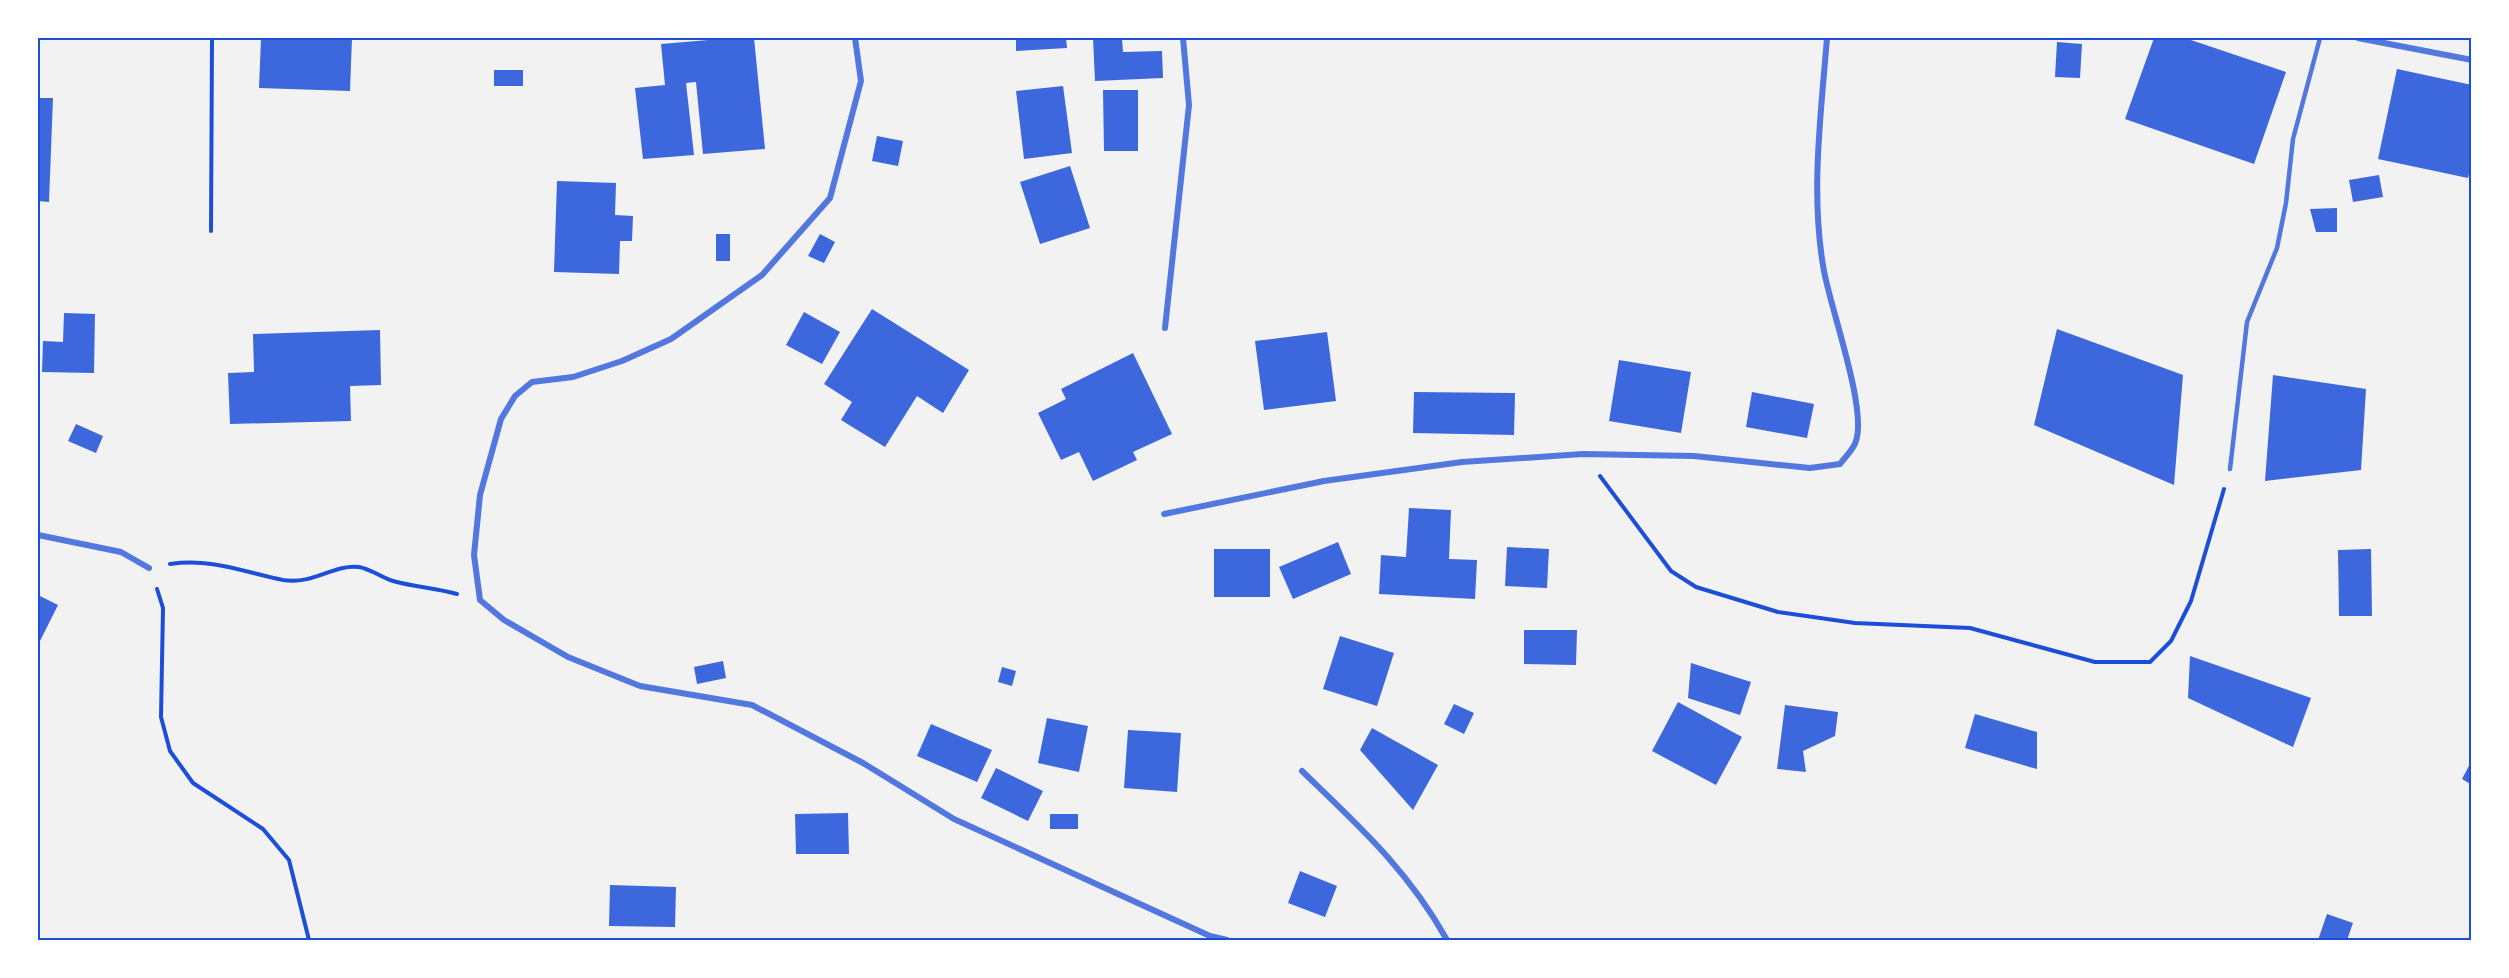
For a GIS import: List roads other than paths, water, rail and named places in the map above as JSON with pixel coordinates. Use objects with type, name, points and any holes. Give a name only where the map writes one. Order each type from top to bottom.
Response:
[{"type":"street","points":[[855,38],[861,81],[830,198],[762,275],[671,339],[622,361],[573,377],[532,382],[515,396],[501,419],[480,495],[474,555],[480,600],[504,620],[568,657],[640,686],[752,705],[863,763],[954,819],[1210,936],[1227,940]]},
{"type":"street","points":[[1165,328],[1189,105],[1183,38]]},
{"type":"street","points":[[1164,514],[1324,480],[1462,462],[1583,454],[1695,456],[1810,468],[1840,464],[1856,442],[1859,416],[1824,270],[1818,204],[1818,153],[1827,38]]},
{"type":"street","points":[[2358,38],[2472,60]]},
{"type":"street","points":[[38,535],[121,552],[149,568]]},
{"type":"street","points":[[1302,771],[1388,854],[1427,904],[1447,940]]},
{"type":"lane","points":[[2230,469],[2247,322],[2277,248],[2286,203],[2293,139],[2320,38]]}]
